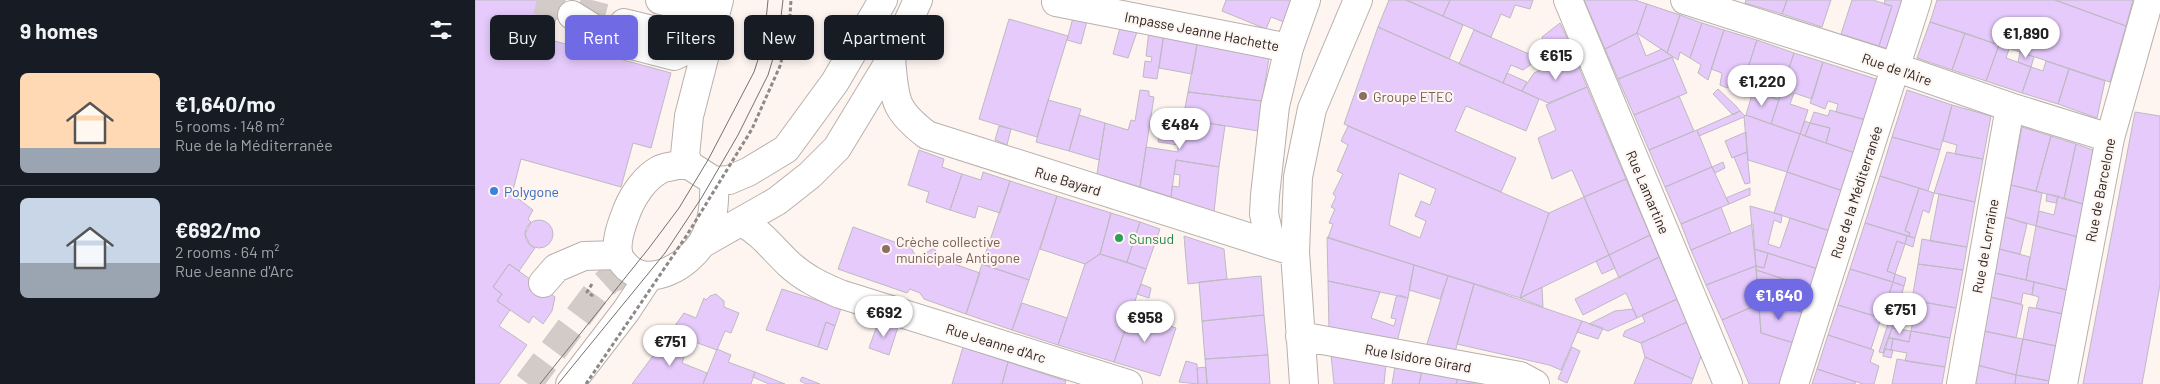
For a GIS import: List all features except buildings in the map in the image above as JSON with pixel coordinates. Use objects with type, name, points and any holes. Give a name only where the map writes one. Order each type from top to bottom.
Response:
[{"type":"street","points":[[660,0],[717,7]]},
{"type":"street","points":[[697,60],[685,155],[689,165],[713,181],[729,180],[748,172],[786,149],[835,82],[883,0]]},
{"type":"street","points":[[911,15],[918,0]]},
{"type":"street","points":[[1304,384],[1300,336],[1283,248],[1264,214],[1275,106],[1289,48],[1306,0]]},
{"type":"street","points":[[1283,248],[1311,109],[1358,0]]},
{"type":"street","name":"Rue Lamartine","points":[[1567,0],[1729,384]]},
{"type":"street","name":"Rue de l'Aire","points":[[1685,0],[2109,138]]},
{"type":"street","name":"Rue de la Méditerranée","points":[[1794,384],[1917,0]]},
{"type":"street","name":"Rue de Barcelone","points":[[2063,384],[2109,138],[2149,0]]},
{"type":"street","name":"Impasse Jeanne Hachette","points":[[1057,2],[1289,48]]},
{"type":"street","points":[[703,242],[777,201],[810,175],[837,148],[890,60]]},
{"type":"street","name":"Rue Bayard","points":[[891,60],[894,89],[899,109],[927,135],[1283,248]]},
{"type":"street","name":"Rue de Lorraine","points":[[1961,384],[2010,107]]},
{"type":"street","points":[[689,165],[659,170],[643,183],[631,202],[622,222],[619,255],[631,271],[649,276],[670,270],[691,256],[703,242],[709,227],[713,207],[713,181]]},
{"type":"street","name":"Rue Jeanne d'Arc","points":[[742,222],[755,229],[799,273],[816,284],[840,294],[1128,384]]},
{"type":"street","points":[[549,289],[556,268],[570,261],[584,256],[619,255]]},
{"type":"street","points":[[570,384],[626,311],[649,276]]},
{"type":"street","name":"Rue Isidore Girard","points":[[1300,336],[1520,376],[1535,384]]},
{"type":"path","points":[[586,384],[687,235],[752,129],[780,66],[789,31],[791,0]]},
{"type":"tunnel","points":[[537,0],[594,15]]},
{"type":"tunnel","points":[[528,384],[599,289],[610,279],[632,271]]},
{"type":"tram line","points":[[540,384],[649,248],[679,208],[708,160],[754,72],[764,41],[768,0]]},
{"type":"tram line","points":[[558,384],[665,253],[702,197],[738,135],[768,75],[778,42],[783,0]]},
{"type":"place","name":"Groupe ETEC","points":[[1363,96]]},
{"type":"place","name":"Polygone","points":[[494,191]]},
{"type":"place","name":"Sunsud","points":[[1119,238]]},
{"type":"place","name":"Crèche collective municipale Antigone","points":[[886,249]]}]
